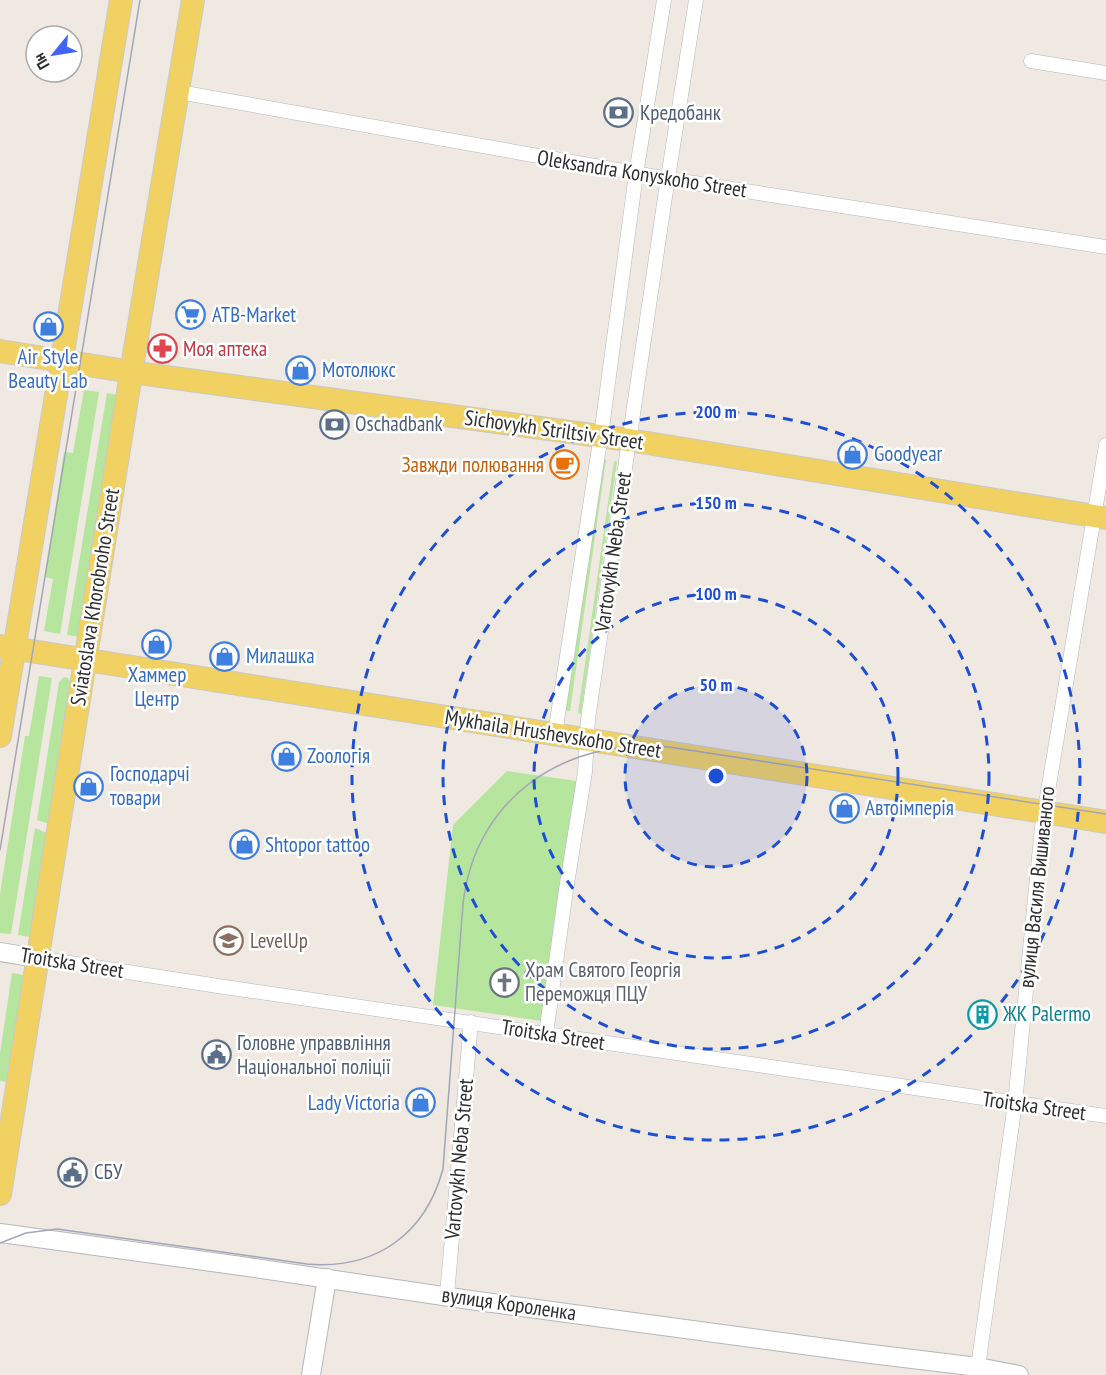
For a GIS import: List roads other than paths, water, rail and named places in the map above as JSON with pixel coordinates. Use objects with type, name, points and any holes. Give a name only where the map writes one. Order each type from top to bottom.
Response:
[{"type":"main road","points":[[0,736],[7,648],[61,361],[121,0]]},
{"type":"main road","name":"Sviatoslava Khorobroho Street","points":[[0,1194],[131,372],[193,0]]},
{"type":"main road","name":"Sichovykh Striltsiv Street","points":[[0,351],[131,372],[629,440],[1100,517]]},
{"type":"main road","name":"Mykhaila Hrushevskoho Street","points":[[7,648],[1106,822]]},
{"type":"street","name":"Vartovykh Neba Street","points":[[555,734],[601,436],[636,174],[664,0]]},
{"type":"street","name":"Vartovykh Neba Street","points":[[546,1034],[585,772],[588,718],[696,0]]},
{"type":"street","points":[[1031,61],[1106,73]]},
{"type":"street","name":"Oleksandra Konyskoho Street","points":[[179,92],[636,174],[1106,246]]},
{"type":"street","name":"вулиця Василя Вишиваного","points":[[978,1366],[1015,1104],[1044,812],[1100,517],[1106,445]]},
{"type":"street","name":"Troitska Street","points":[[0,952],[1106,1116]]},
{"type":"street","name":"Vartovykh Neba Street","points":[[447,1295],[471,1022]]},
{"type":"street","name":"вулиця Короленка","points":[[0,1233],[862,1353],[978,1366],[1019,1375]]},
{"type":"street","points":[[311,1375],[327,1278]]},
{"type":"tram line","points":[[0,850],[140,0]]},
{"type":"tram line","points":[[0,1243],[26,1233],[57,1229],[307,1264],[332,1264],[354,1261],[375,1254],[410,1230],[424,1213],[443,1169],[463,904],[471,866],[486,833],[506,805],[532,782],[562,764],[595,752],[631,746],[669,747],[1106,814]]},
{"type":"place","name":"Кредобанк","points":[[619,113]]},
{"type":"place","name":"ATB-Market","points":[[191,315]]},
{"type":"place","name":"Air Style Beauty Lab","points":[[48,326]]},
{"type":"place","name":"Моя аптека","points":[[162,349]]},
{"type":"place","name":"Мотолюкс","points":[[301,370]]},
{"type":"place","name":"Oschadbank","points":[[334,424]]},
{"type":"place","name":"Goodyear","points":[[853,454]]},
{"type":"place","name":"Завжди полювання","points":[[565,465]]},
{"type":"place","name":"Хаммер Центр","points":[[157,644]]},
{"type":"place","name":"Милашка","points":[[225,656]]},
{"type":"place","name":"Zooлогія","points":[[286,756]]},
{"type":"place","name":"Господарчі товари","points":[[89,786]]},
{"type":"place","name":"Автоімперія","points":[[844,808]]},
{"type":"place","name":"Shtopor tattoo","points":[[244,845]]},
{"type":"place","name":"LevelUp","points":[[229,941]]},
{"type":"place","name":"Храм Святого Георгія Переможця ПЦУ","points":[[504,982]]},
{"type":"place","name":"ЖК Palermo","points":[[982,1014]]},
{"type":"place","name":"Головне управвління Національної поліції","points":[[216,1055]]},
{"type":"place","name":"Lady Victoria","points":[[421,1103]]},
{"type":"place","name":"СБУ","points":[[73,1172]]}]
